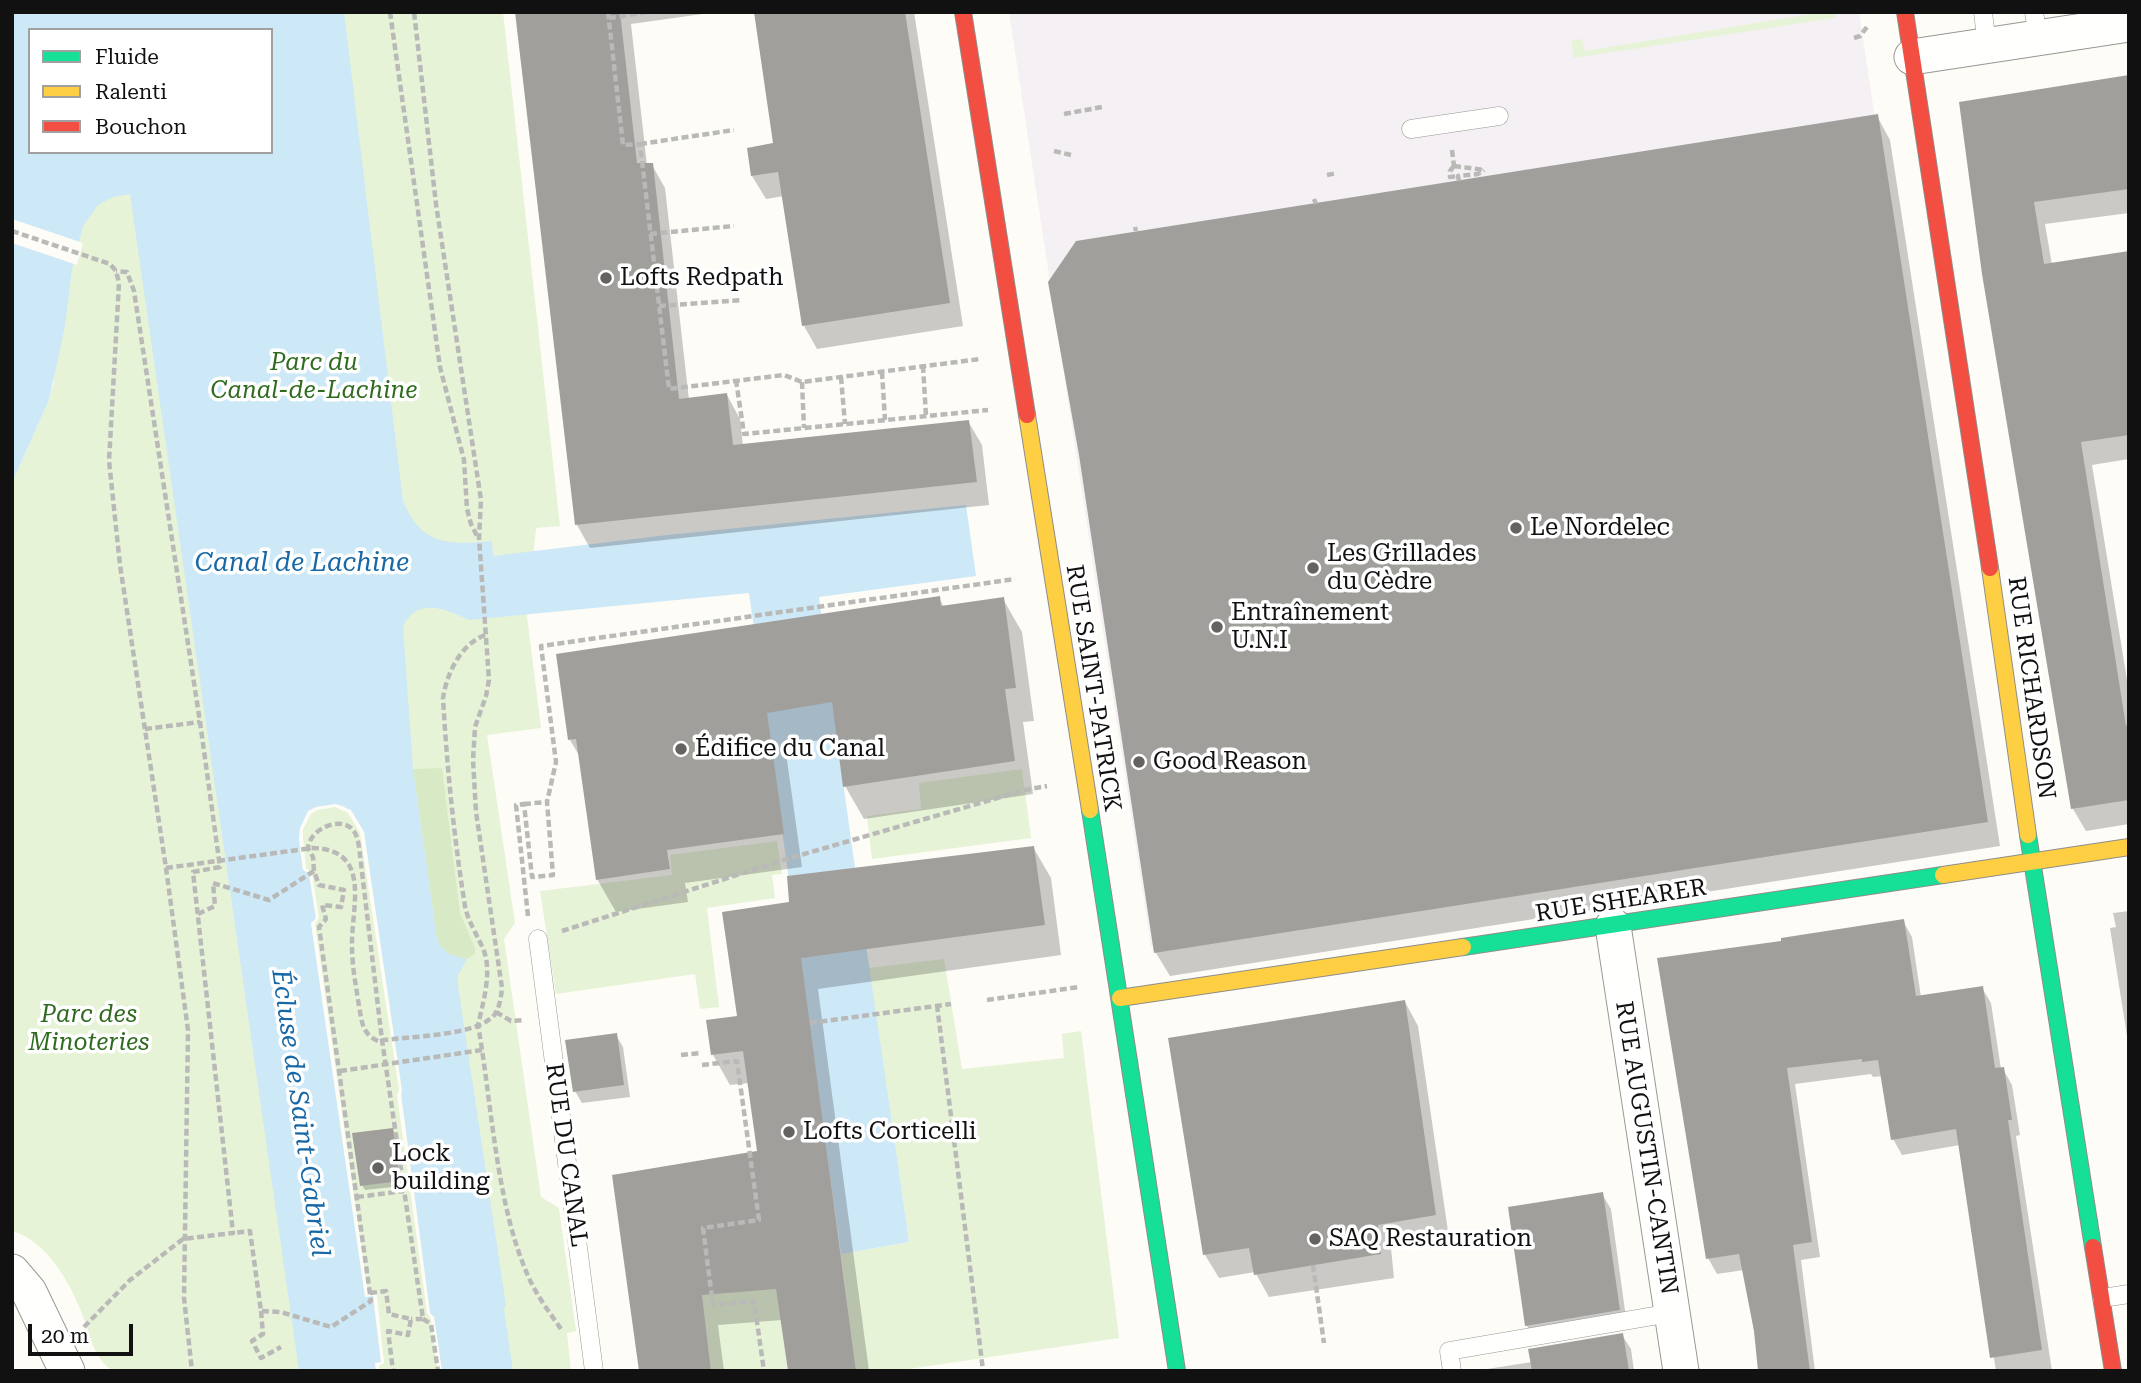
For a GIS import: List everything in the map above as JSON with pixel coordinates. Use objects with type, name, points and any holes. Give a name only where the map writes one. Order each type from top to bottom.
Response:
[{"type":"street","name":"RUE SAINT-PATRICK","points":[[963,12],[1120,999],[1176,1371]]},
{"type":"street","name":"RUE RICHARDSON","points":[[1905,12],[2113,1371]]},
{"type":"street","points":[[1912,57],[1985,29],[2036,25],[2129,24]]},
{"type":"street","name":"RUE SHEARER","points":[[1120,999],[2129,847]]},
{"type":"street","name":"RUE AUGUSTIN-CANTIN","points":[[1613,926],[1681,1371]]},
{"type":"street","points":[[12,1272],[29,1292],[67,1371]]},
{"type":"lane","points":[[1411,129],[1499,116]]},
{"type":"lane","name":"RUE DU CANAL","points":[[538,939],[594,1371]]},
{"type":"lane","points":[[2102,1298],[2129,1294]]},
{"type":"lane","points":[[1452,1371],[1449,1351],[1671,1313]]},
{"type":"path","points":[[390,12],[440,366],[464,460],[467,509],[479,538]]},
{"type":"path","points":[[166,868],[308,848],[320,848],[336,854],[352,871],[356,889],[352,946],[363,1027],[370,1037],[379,1041],[465,1029],[478,1025],[496,1012],[502,988],[476,812],[473,760],[475,727],[489,680],[479,538],[481,500],[436,204],[414,12]]},
{"type":"path","points":[[648,12],[608,15],[623,145],[734,130]]},
{"type":"path","points":[[1854,38],[1860,36],[1867,27]]},
{"type":"path","points":[[1064,114],[1102,107]]},
{"type":"path","points":[[640,144],[669,389],[784,375],[802,382],[980,359]]},
{"type":"path","points":[[1054,151],[1071,155]]},
{"type":"path","points":[[1454,166],[1484,170],[1458,179],[1450,177],[1454,166]]},
{"type":"path","points":[[1327,175],[1337,173]]},
{"type":"path","points":[[650,234],[734,226]]},
{"type":"path","points":[[12,231],[110,264],[116,271],[119,284],[109,461],[113,510],[188,1030],[183,1239],[184,1298],[192,1371]]},
{"type":"path","points":[[116,271],[127,272],[134,291],[201,722],[220,867],[193,872],[233,1233]]},
{"type":"path","points":[[659,306],[743,300]]},
{"type":"path","points":[[923,366],[926,416]]},
{"type":"path","points":[[882,372],[885,420]]},
{"type":"path","points":[[841,377],[845,424]]},
{"type":"path","points":[[736,380],[744,434],[989,410]]},
{"type":"path","points":[[802,382],[804,428]]},
{"type":"path","points":[[524,804],[532,877],[553,875],[547,802],[556,762],[541,646],[1015,579]]},
{"type":"path","points":[[485,635],[472,643],[454,664],[446,682],[443,698],[449,778],[466,910],[485,953],[483,1003],[478,1025],[503,1190],[519,1253],[530,1280],[562,1331]]},
{"type":"path","points":[[145,729],[201,722]]},
{"type":"path","points":[[547,802],[516,805],[527,913],[538,939],[787,859],[1047,786]]},
{"type":"path","points":[[364,890],[344,890],[318,885],[311,872],[313,857],[308,848],[312,835],[322,827],[346,825],[351,828],[358,841],[398,1156],[423,1319]]},
{"type":"path","points":[[197,915],[215,906],[213,883],[269,900],[311,872]]},
{"type":"path","points":[[261,1311],[281,1311],[331,1327],[371,1301],[319,927],[326,919],[322,905],[341,907],[344,890]]},
{"type":"path","points":[[987,1000],[1079,987]]},
{"type":"path","points":[[810,1023],[951,1004]]},
{"type":"path","points":[[937,1005],[983,1370]]},
{"type":"path","points":[[340,1071],[482,1049]]},
{"type":"path","points":[[681,1055],[700,1054]]},
{"type":"path","points":[[702,1065],[737,1061],[759,1220],[703,1228],[713,1305],[754,1301],[764,1371]]},
{"type":"path","points":[[357,1197],[404,1191]]},
{"type":"path","points":[[83,1327],[130,1280],[183,1239],[250,1231],[263,1334],[252,1341],[261,1358],[281,1347]]},
{"type":"path","points":[[1313,1265],[1324,1343]]},
{"type":"path","points":[[370,1293],[386,1291],[389,1314],[423,1319],[431,1324],[438,1371]]},
{"type":"path","points":[[393,1371],[388,1331],[408,1335],[411,1319]]},
{"type":"shaded area","name":"Le Nordelec","points":[[1009,12],[1859,12],[1980,819],[1151,946]]},
{"type":"green space","name":"Parc du Canal-de-Lachine","points":[[12,12],[503,12],[560,526],[536,528],[527,616],[541,728],[487,735],[515,923],[504,939],[541,1197],[559,1208],[576,1331],[567,1333],[571,1371],[114,1371],[102,1361],[94,1347],[65,1278],[37,1244],[12,1231],[12,483],[49,400],[54,382],[28,154],[273,154],[273,28],[28,28],[28,153]]},
{"type":"green space","points":[[1835,12],[1835,18],[1574,58],[1571,41],[1582,39],[1585,51]]},
{"type":"green space","points":[[442,768],[460,913],[475,948],[475,954],[467,959],[449,953],[437,939],[413,769]]},
{"type":"green space","points":[[1022,769],[1031,838],[872,859],[867,816],[921,809],[919,783]]},
{"type":"green space","points":[[777,841],[782,874],[772,875],[775,898],[707,908],[719,1007],[700,1009],[695,974],[556,994],[540,891],[672,875],[670,855]]},
{"type":"green space","points":[[944,959],[962,1069],[1064,1058],[1062,1034],[1081,1031],[1119,1338],[895,1371],[856,1371],[841,1254],[909,1242],[869,968]]},
{"type":"green space","points":[[693,1219],[745,1291],[776,1289],[788,1371],[711,1371]]},
{"type":"water","name":"Canal de Lachine","points":[[12,12],[344,12],[403,501],[419,527],[438,539],[450,542],[492,541],[493,556],[667,535],[966,505],[976,576],[819,597],[909,1242],[841,1254],[749,593],[469,620],[441,609],[424,608],[409,617],[403,627],[413,769],[437,939],[449,953],[467,959],[458,975],[458,986],[506,1305],[504,1309],[513,1371],[442,1371],[434,1317],[430,1313],[402,1090],[364,832],[343,805],[316,807],[304,822],[299,843],[303,870],[309,873],[316,919],[311,923],[365,1297],[373,1295],[381,1363],[375,1364],[376,1371],[299,1371],[130,194],[113,197],[98,205],[83,226],[72,270],[65,326],[49,400],[12,483]]},
{"type":"pier","points":[[12,219],[83,243],[77,265],[12,243]]},
{"type":"pier","points":[[336,804],[351,810],[364,832],[402,1091],[430,1313],[434,1317],[442,1371],[438,1371],[431,1319],[427,1313],[397,1095],[399,1090],[360,833],[348,813],[335,807],[317,810],[311,814],[303,829],[303,838],[306,868],[312,873],[319,918],[315,924],[368,1293],[374,1292],[377,1295],[384,1363],[379,1366],[379,1371],[376,1371],[375,1363],[381,1362],[373,1296],[365,1297],[311,923],[316,918],[309,874],[303,870],[299,838],[300,828],[308,811]]},
{"type":"building","name":"Lofts Redpath","points":[[515,12],[620,12],[637,163],[653,163],[679,399],[727,393],[733,445],[969,420],[977,482],[575,525]]},
{"type":"building","name":"Lofts Redpath","points":[[754,12],[905,12],[950,303],[802,326],[778,172],[751,176],[747,148],[773,143]]},
{"type":"building","points":[[2129,75],[2129,189],[2034,202],[2044,264],[2129,251],[2129,435],[2081,442],[2126,726],[2129,725],[2129,800],[2071,809],[1982,274],[1959,102]]},
{"type":"building","name":"Le Nordelec","points":[[1878,114],[1988,822],[1154,953],[1079,455],[1048,282],[1076,241]]},
{"type":"building","points":[[940,596],[941,606],[1004,597],[1016,688],[1005,689],[1015,761],[843,787],[832,702],[767,713],[784,834],[667,850],[670,869],[596,880],[576,739],[568,740],[556,654]]},
{"type":"building","name":"Lofts Corticelli","points":[[1034,846],[1045,925],[801,958],[856,1371],[788,1371],[776,1289],[702,1295],[711,1371],[639,1371],[612,1175],[757,1151],[743,1051],[711,1055],[706,1020],[737,1016],[722,912],[789,902],[787,876]]},
{"type":"building","points":[[1904,919],[1916,996],[1983,986],[1995,1068],[2004,1067],[2012,1120],[2008,1120],[2042,1350],[1990,1358],[1956,1129],[1891,1140],[1878,1060],[1862,1062],[1862,1059],[1787,1068],[1812,1242],[1793,1245],[1810,1371],[1758,1371],[1754,1331],[1739,1254],[1706,1259],[1657,958],[1781,941],[1781,938]]},
{"type":"building","points":[[1405,1000],[1436,1215],[1378,1225],[1381,1254],[1254,1275],[1249,1248],[1203,1255],[1168,1038]]},
{"type":"building","points":[[617,1033],[624,1085],[573,1092],[565,1040]]},
{"type":"building","name":"Lock building","points":[[393,1128],[400,1181],[360,1186],[352,1133]]},
{"type":"building","points":[[1603,1192],[1620,1310],[1525,1326],[1508,1207]]},
{"type":"building","points":[[1623,1333],[1629,1371],[1532,1371],[1528,1349]]},
{"type":"traffic: fast","points":[[1090,810],[1177,1371]]},
{"type":"traffic: fast","points":[[2028,835],[2093,1247]]},
{"type":"traffic: fast","points":[[1463,947],[1943,875]]},
{"type":"traffic: slow","points":[[1027,415],[1090,810]]},
{"type":"traffic: slow","points":[[1990,568],[2028,835]]},
{"type":"traffic: slow","points":[[1943,875],[2129,847]]},
{"type":"traffic: slow","points":[[1120,998],[1463,947]]},
{"type":"traffic: jam","points":[[963,12],[1027,415]]},
{"type":"traffic: jam","points":[[1905,12],[1990,568]]},
{"type":"traffic: jam","points":[[2093,1247],[2113,1371]]},
{"type":"place","name":"Lofts Redpath","points":[[606,278]]},
{"type":"place","name":"Le Nordelec","points":[[1516,528]]},
{"type":"place","name":"Les Grillades du Cèdre","points":[[1313,568]]},
{"type":"place","name":"Entraînement U.N.I","points":[[1217,627]]},
{"type":"place","name":"Édifice du Canal","points":[[681,749]]},
{"type":"place","name":"Good Reason","points":[[1139,762]]},
{"type":"place","name":"Lofts Corticelli","points":[[789,1132]]},
{"type":"place","name":"Lock building","points":[[378,1168]]},
{"type":"place","name":"SAQ Restauration","points":[[1315,1239]]},
{"type":"park label","name":"Parc des Minoteries","points":[[89,1029]]},
{"type":"water label","name":"Écluse de Saint-Gabriel","points":[[300,1113]]}]
